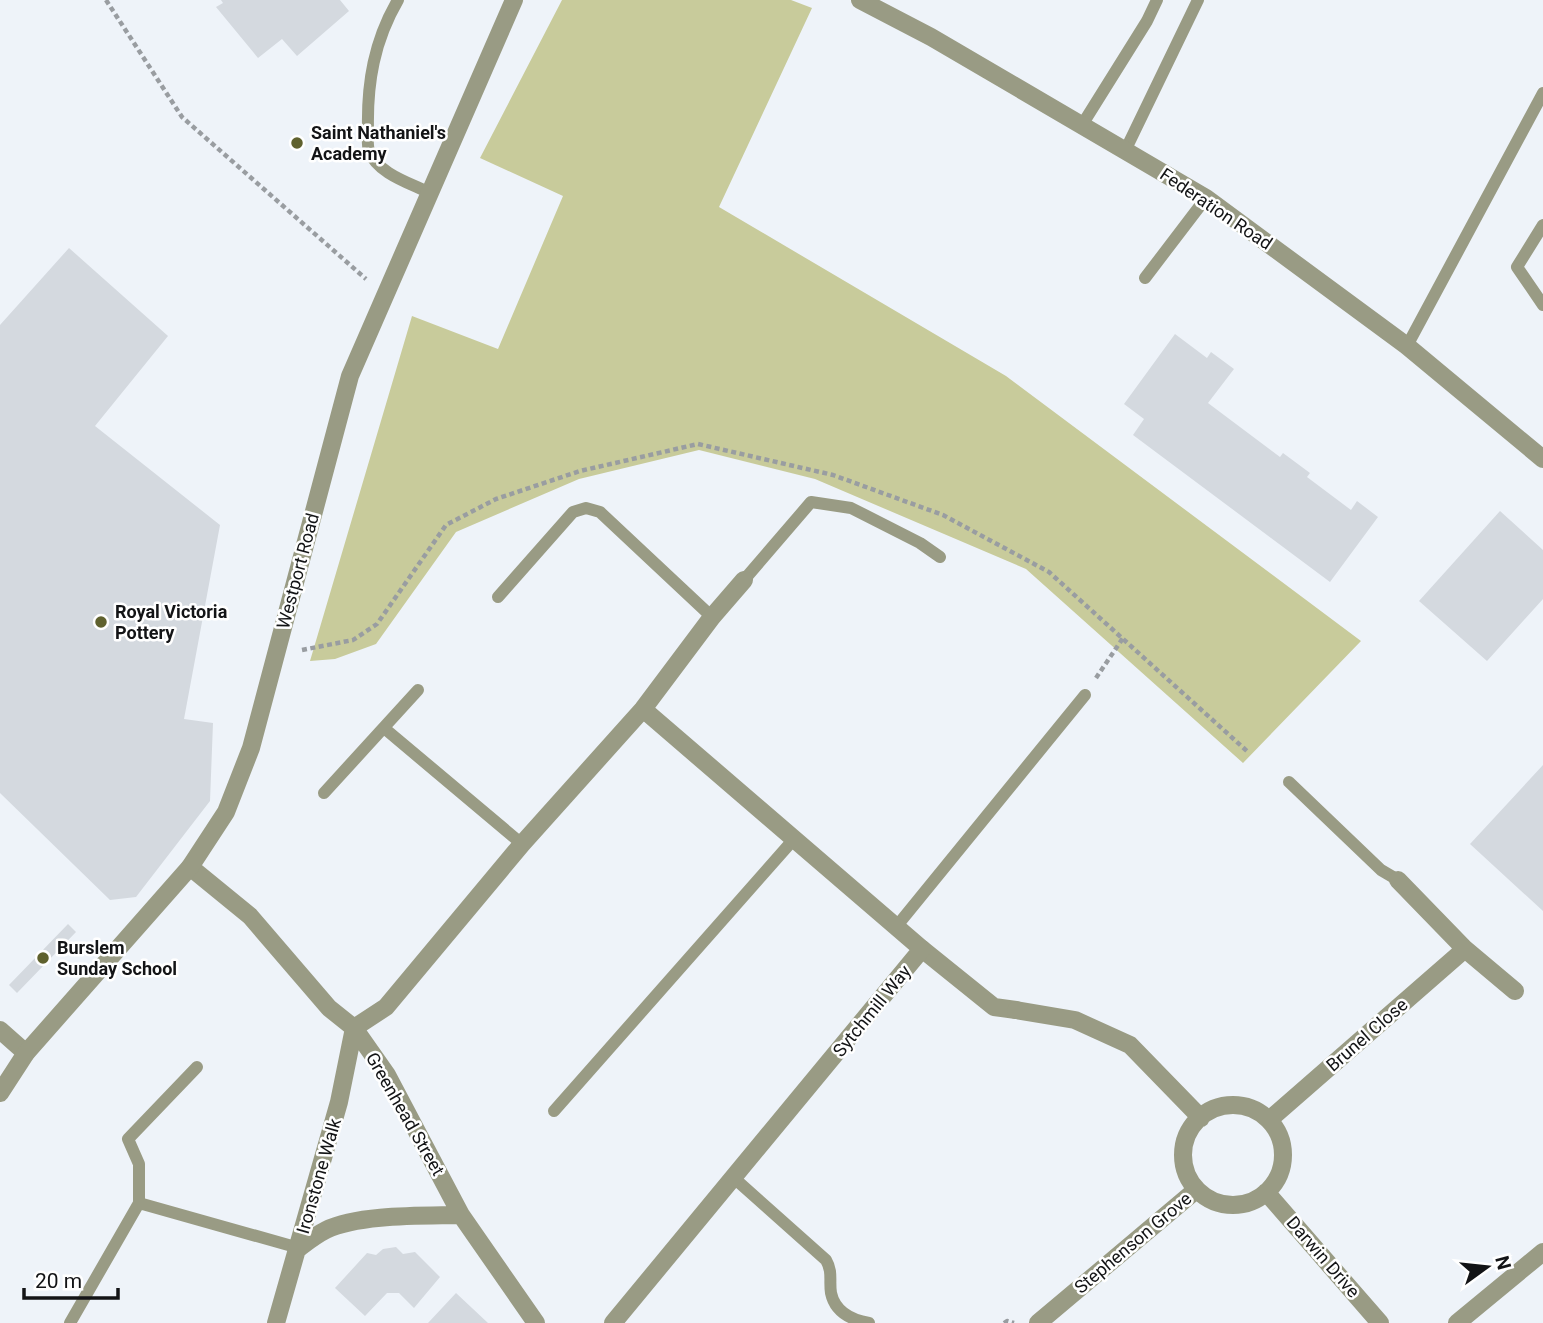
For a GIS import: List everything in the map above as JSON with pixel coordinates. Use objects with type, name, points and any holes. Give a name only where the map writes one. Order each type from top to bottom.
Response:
[{"type":"street","name":"Westport Road","points":[[0,1093],[26,1053],[190,867],[226,812],[251,748],[350,376],[514,0]]},
{"type":"street","name":"Federation Road","points":[[860,0],[931,37],[1206,198],[1407,346],[1543,459]]},
{"type":"street","points":[[354,1028],[386,1007],[522,844],[643,709],[744,579]]},
{"type":"street","name":"Sytchmill Way","points":[[613,1323],[922,949],[643,709]]},
{"type":"street","name":"Greenhead Street","points":[[190,867],[250,916],[329,1007],[354,1028],[387,1075],[461,1215],[536,1323]]},
{"type":"street","points":[[1398,880],[1465,949],[1515,991]]},
{"type":"street","points":[[922,949],[993,1007],[1075,1020],[1130,1045],[1201,1118]]},
{"type":"street","name":"Brunel Close","points":[[1269,1120],[1465,949]]},
{"type":"street","name":"Ironstone Walk","points":[[276,1323],[339,1102],[354,1028]]},
{"type":"street","points":[[0,1030],[26,1053]]},
{"type":"street","points":[[1227,1105],[1245,1106],[1269,1120],[1279,1135],[1283,1163],[1275,1184],[1260,1198],[1244,1205],[1227,1206],[1211,1201],[1196,1190],[1186,1176],[1182,1158],[1184,1141],[1191,1126],[1201,1118],[1210,1110],[1227,1105]]},
{"type":"street","name":"Stephenson Grove","points":[[1038,1323],[1196,1190]]},
{"type":"street","name":"Darwin Drive","points":[[1266,1192],[1380,1323]]},
{"type":"street","points":[[299,1248],[326,1230],[351,1222],[461,1215]]},
{"type":"street","points":[[1457,1323],[1543,1252]]},
{"type":"lane","points":[[398,0],[389,15],[373,58],[368,115],[369,150],[383,170],[430,193]]},
{"type":"lane","points":[[1082,125],[1147,21],[1157,0]]},
{"type":"lane","points":[[1125,150],[1198,0]]},
{"type":"lane","points":[[1407,346],[1543,93]]},
{"type":"lane","points":[[1145,278],[1206,198]]},
{"type":"lane","points":[[1543,225],[1517,267],[1543,304]]},
{"type":"lane","points":[[744,579],[811,502],[851,508],[920,542],[940,557]]},
{"type":"lane","points":[[498,597],[573,512],[586,508],[600,512],[712,617]]},
{"type":"lane","points":[[324,793],[418,690]]},
{"type":"lane","points":[[896,927],[1085,695]]},
{"type":"lane","points":[[384,728],[522,844]]},
{"type":"lane","points":[[1289,782],[1381,870],[1398,880]]},
{"type":"lane","points":[[554,1111],[794,839]]},
{"type":"lane","points":[[70,1323],[139,1203],[139,1164],[128,1139],[197,1067]]},
{"type":"lane","points":[[734,1178],[826,1260],[831,1269],[831,1294],[838,1307],[852,1320],[869,1323]]},
{"type":"lane","points":[[139,1203],[299,1248]]},
{"type":"path","points":[[106,0],[181,117],[385,296]]},
{"type":"path","points":[[1085,695],[1123,638]]},
{"type":"path","points":[[1004,1323],[1014,1323]]},
{"type":"green space","points":[[562,0],[791,0],[812,8],[719,207],[1006,376],[1361,641],[1243,763],[1026,569],[815,479],[699,450],[579,479],[456,532],[376,644],[335,659],[310,661],[412,316],[498,349],[563,196],[480,158]]},
{"type":"building","points":[[221,0],[340,0],[349,11],[297,56],[282,39],[258,58],[216,7],[223,3]]},
{"type":"building","name":"Royal Victoria Pottery","points":[[69,248],[168,336],[95,426],[220,525],[184,719],[213,723],[210,801],[136,897],[110,900],[0,793],[0,325]]},
{"type":"building","points":[[1175,334],[1207,358],[1211,352],[1234,369],[1208,403],[1280,457],[1283,453],[1310,473],[1307,477],[1351,510],[1357,501],[1378,517],[1330,582],[1133,435],[1144,419],[1124,404]]},
{"type":"building","points":[[1500,511],[1543,550],[1543,599],[1487,661],[1419,601]]},
{"type":"building","points":[[1543,765],[1543,911],[1470,844]]},
{"type":"building","name":"Burslem Sunday School","points":[[68,924],[76,932],[17,993],[9,985]]},
{"type":"building","points":[[396,1247],[403,1254],[415,1252],[440,1277],[414,1308],[399,1293],[387,1293],[365,1316],[335,1288],[367,1253],[376,1255],[383,1249]]},
{"type":"building","points":[[456,1293],[488,1323],[428,1323]]},
{"type":"place","name":"Saint Nathaniel's Academy","points":[[297,143]]},
{"type":"place","name":"Royal Victoria Pottery","points":[[101,622]]},
{"type":"place","name":"Burslem Sunday School","points":[[43,958]]}]
